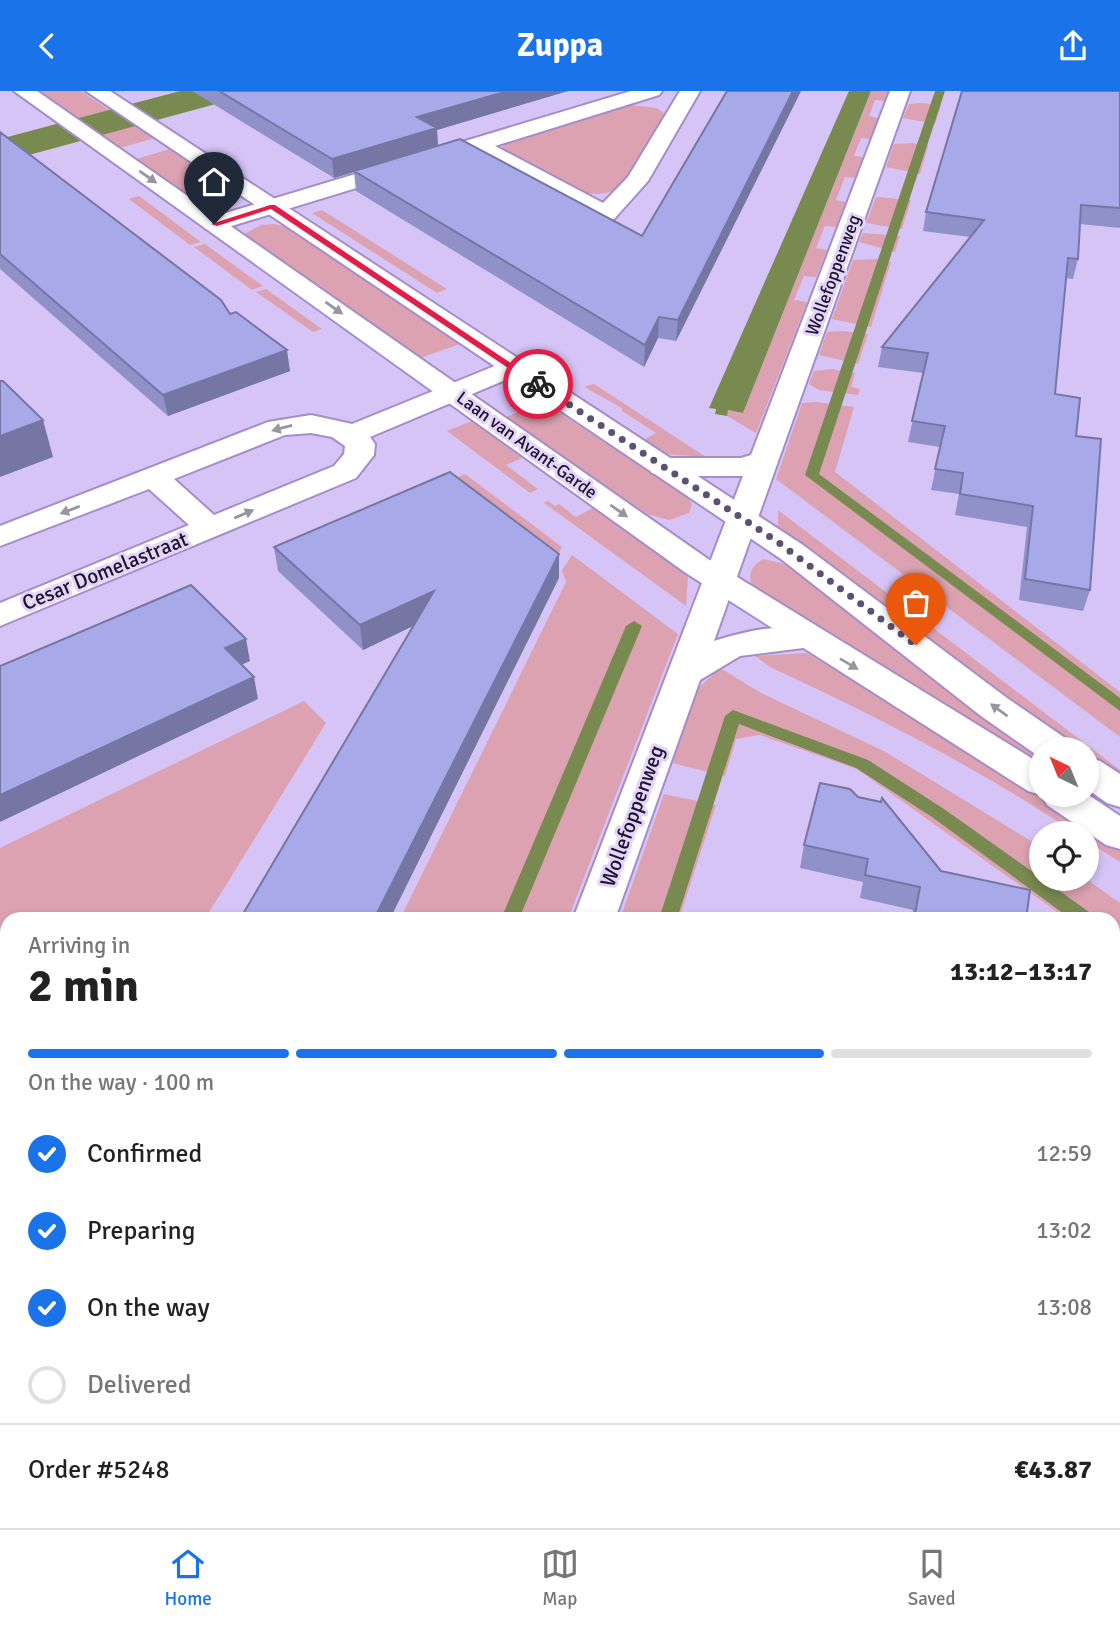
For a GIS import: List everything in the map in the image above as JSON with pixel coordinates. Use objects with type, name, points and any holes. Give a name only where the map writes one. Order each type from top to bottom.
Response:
[{"type":"street","name":"Laan van Avant-Garde","points":[[24,91],[718,580],[1029,775]]},
{"type":"street","points":[[96,91],[828,578],[994,707],[1038,737]]},
{"type":"street","points":[[214,224],[652,91]]},
{"type":"street","points":[[477,145],[606,214],[637,181],[690,91]]},
{"type":"street","name":"Wollefoppenweg","points":[[597,912],[900,91]]},
{"type":"street","points":[[0,537],[278,428],[296,424],[327,425],[352,434],[512,367]]},
{"type":"street","name":"Cesar Domelastraat","points":[[0,615],[345,472],[359,455],[360,444],[352,434]]},
{"type":"street","points":[[663,467],[744,467],[765,460]]},
{"type":"street","name":"Cesar Domelastraat","points":[[155,478],[210,528]]},
{"type":"street","points":[[685,674],[699,661],[725,646],[807,638]]},
{"type":"street","points":[[1099,779],[1120,793]]},
{"type":"street","points":[[1077,807],[1120,835]]},
{"type":"shaded area","points":[[34,91],[81,91],[109,110],[75,119]]},
{"type":"shaded area","points":[[180,91],[263,91],[18,158],[0,139]]},
{"type":"shaded area","points":[[849,91],[871,91],[743,413],[728,410],[727,416],[715,414],[716,409],[709,408]]},
{"type":"shaded area","points":[[871,91],[889,91],[885,101],[875,100],[869,116],[878,118],[870,139],[861,138],[854,156],[863,157],[855,178],[845,177],[836,200],[846,202],[836,227],[825,226],[816,248],[827,250],[816,277],[804,276],[794,300],[807,302],[756,433],[727,416],[728,410],[743,413]]},
{"type":"shaded area","points":[[909,104],[941,105],[935,124],[903,118]]},
{"type":"shaded area","points":[[630,105],[657,108],[666,115],[621,186],[607,193],[592,194],[560,185],[502,150],[503,145],[515,140]]},
{"type":"shaded area","points":[[136,125],[155,138],[116,149],[97,136]]},
{"type":"shaded area","points":[[894,144],[928,146],[920,174],[886,167]]},
{"type":"shaded area","points":[[170,149],[237,195],[235,201],[222,206],[195,201],[168,186],[133,160]]},
{"type":"shaded area","points":[[139,196],[201,242],[190,245],[129,199]]},
{"type":"shaded area","points":[[876,197],[911,200],[902,229],[866,223]]},
{"type":"shaded area","points":[[322,210],[447,289],[437,293],[312,213]]},
{"type":"shaded area","points":[[261,225],[284,226],[460,344],[420,358],[246,238],[246,233]]},
{"type":"shaded area","points":[[863,233],[900,236],[895,252],[859,242]]},
{"type":"shaded area","points":[[205,244],[263,286],[252,290],[194,247]]},
{"type":"shaded area","points":[[876,259],[891,262],[871,327],[832,319],[853,260]]},
{"type":"shaded area","points":[[266,289],[322,329],[313,332],[256,292]]},
{"type":"shaded area","points":[[827,332],[868,334],[858,364],[819,355]]},
{"type":"shaded area","points":[[831,369],[855,373],[851,387],[860,389],[858,395],[819,390],[809,384],[814,371]]},
{"type":"shaded area","points":[[594,384],[706,457],[663,454],[644,440],[656,433],[622,411],[622,408],[584,387]]},
{"type":"shaded area","points":[[543,402],[687,496],[692,504],[689,513],[669,520],[647,514],[506,417]]},
{"type":"shaded area","points":[[802,403],[854,407],[835,472],[1120,692],[1120,737],[776,479]]},
{"type":"shaded area","points":[[472,421],[522,458],[506,465],[538,489],[530,493],[447,431]]},
{"type":"shaded area","points":[[465,474],[562,547],[553,564],[447,482]]},
{"type":"shaded area","points":[[548,501],[555,506],[559,504],[576,517],[593,508],[688,576],[686,606],[544,503]]},
{"type":"shaded area","points":[[778,510],[1077,737],[1054,737],[1025,717],[826,561],[775,527],[778,525]]},
{"type":"shaded area","points":[[572,555],[678,634],[571,912],[403,912],[566,582],[562,570]]},
{"type":"shaded area","points":[[763,559],[790,565],[1029,745],[1029,760],[991,733],[756,591],[750,578],[755,566]]},
{"type":"shaded area","points":[[807,653],[1029,788],[1029,804],[888,724],[770,667],[755,656]]},
{"type":"shaded area","points":[[720,668],[761,693],[884,751],[1029,840],[1029,891],[1099,891],[1099,888],[1120,903],[1120,912],[1057,912],[857,769],[760,735],[736,739],[725,776],[672,763],[698,688]]},
{"type":"shaded area","points":[[304,701],[326,723],[209,912],[0,912],[0,848]]},
{"type":"shaded area","points":[[1099,754],[1120,770],[1120,781],[1099,767]]},
{"type":"shaded area","points":[[664,794],[716,805],[681,912],[622,912]]},
{"type":"shaded area","points":[[1035,807],[1057,807],[1078,821],[1056,821]]},
{"type":"shaded area","points":[[1099,836],[1120,850],[1120,862],[1099,849]]},
{"type":"building","points":[[219,91],[508,91],[417,117],[437,128],[332,159]]},
{"type":"building","points":[[727,91],[793,91],[678,320],[659,317],[645,345],[354,171],[460,139],[642,236]]},
{"type":"building","points":[[962,91],[1120,91],[1120,208],[1081,205],[1078,259],[1068,258],[1055,394],[1080,398],[1076,436],[1101,439],[1090,590],[1025,579],[1033,506],[960,494],[963,473],[935,469],[945,426],[912,421],[928,353],[882,347],[984,220],[926,212]]},
{"type":"building","points":[[0,132],[221,300],[230,314],[236,312],[287,350],[163,395],[0,254]]},
{"type":"building","points":[[0,381],[3,381],[43,420],[0,436]]},
{"type":"building","points":[[450,472],[559,554],[378,912],[244,912],[434,591],[360,625],[274,547]]},
{"type":"building","points":[[191,585],[246,639],[225,648],[254,677],[0,795],[0,666]]},
{"type":"building","points":[[820,783],[850,789],[858,797],[881,802],[882,798],[941,871],[1029,890],[1027,912],[915,912],[920,887],[865,875],[868,859],[804,845]]},
{"type":"waterway","points":[[940,91],[812,475],[1120,706]]},
{"type":"waterway","points":[[513,912],[634,626]]},
{"type":"waterway","points":[[670,912],[733,716],[862,764],[938,813],[1075,912]]},
{"type":"way so far","points":[[538,384],[775,540],[916,645]]},
{"type":"route","points":[[214,224],[272,206],[538,384]]}]
